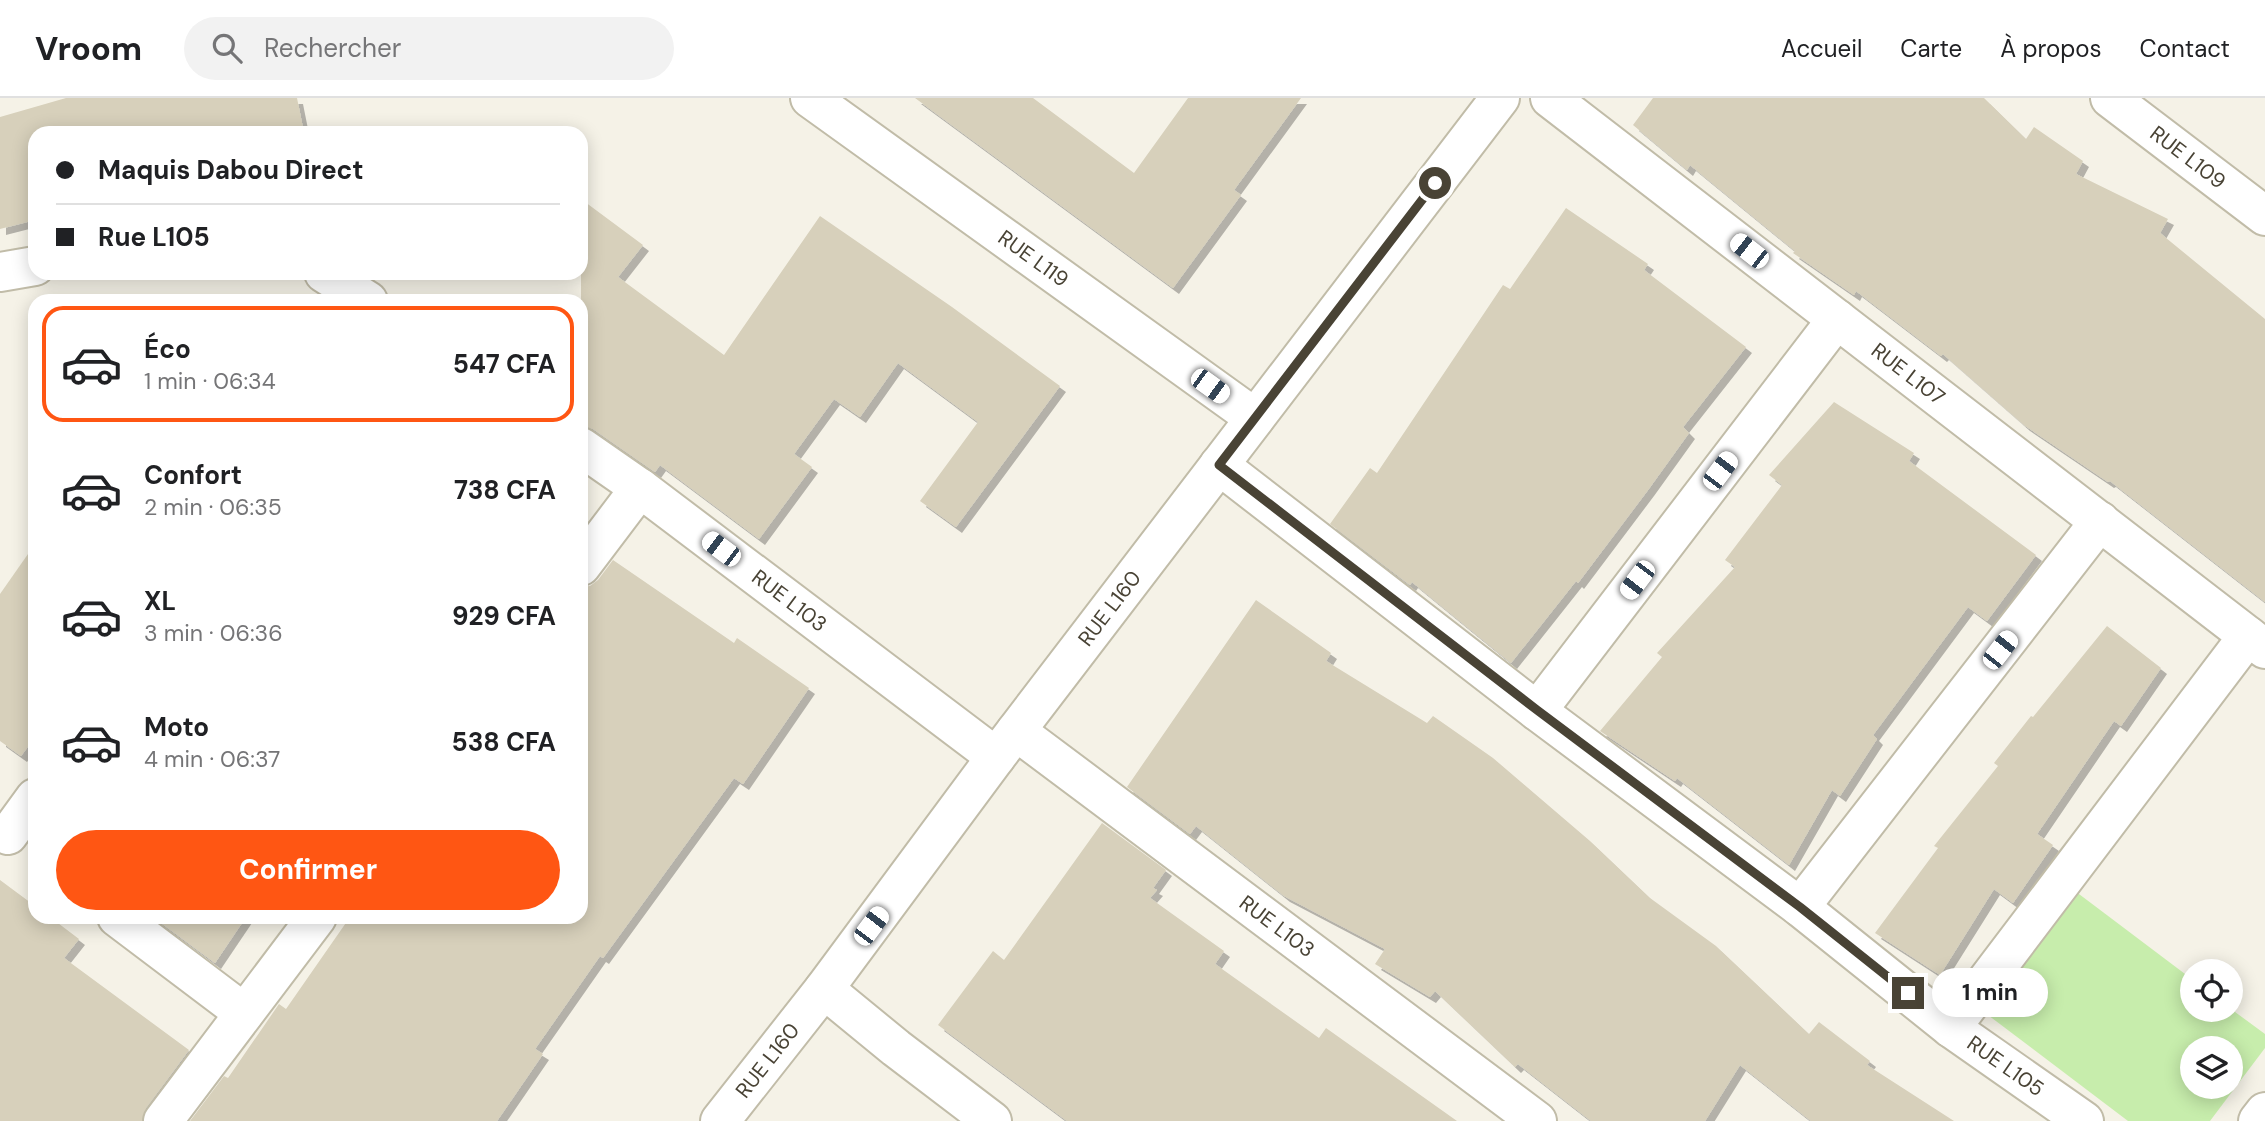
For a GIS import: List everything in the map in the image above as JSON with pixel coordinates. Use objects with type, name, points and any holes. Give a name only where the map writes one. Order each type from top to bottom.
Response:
[{"type":"street","name":"RUE L119","points":[[810,98],[1255,418]]},
{"type":"street","name":"RUE L160","points":[[720,1121],[824,989],[1006,744],[1500,98]]},
{"type":"street","name":"RUE L107","points":[[1550,98],[2256,642]]},
{"type":"street","name":"RUE L109","points":[[2110,98],[2265,216]]},
{"type":"street","points":[[0,272],[28,267]]},
{"type":"street","points":[[335,280],[357,294]]},
{"type":"street","points":[[1537,710],[1837,319]]},
{"type":"street","name":"RUE L103","points":[[588,452],[1006,744],[1537,1121]]},
{"type":"street","name":"RUE L105","points":[[1219,465],[1537,710],[1800,907],[1951,1028],[2084,1121]]},
{"type":"street","points":[[588,557],[640,488]]},
{"type":"street","points":[[1800,907],[2100,521]]},
{"type":"street","points":[[1951,1028],[2256,642]]},
{"type":"street","points":[[14,839],[28,812]]},
{"type":"street","points":[[126,924],[244,1013]]},
{"type":"street","points":[[163,1121],[312,924]]},
{"type":"street","points":[[824,989],[992,1121]]},
{"type":"street","points":[[2258,1121],[2265,1112]]},
{"type":"green space","points":[[2071,888],[2180,970],[2180,1022],[2243,1022],[2243,1018],[2265,1034],[2265,1048],[2243,1077],[2243,1036],[2180,1036],[2180,1099],[2227,1099],[2210,1121],[2128,1121],[1980,1009]]},
{"type":"building","points":[[66,98],[297,98],[303,126],[28,126],[28,222],[0,229],[0,117]]},
{"type":"building","points":[[915,98],[1033,98],[1134,173],[1188,98],[1301,98],[1234,190],[1241,195],[1173,288]]},
{"type":"building","points":[[1653,98],[1984,98],[2026,139],[2034,127],[2083,161],[2076,174],[2168,219],[2160,233],[2265,319],[2265,602],[2110,481],[2024,425],[1943,354],[1941,356],[1856,291],[1854,295],[1793,253],[1795,251],[1690,165],[1687,170],[1633,125]]},
{"type":"building","points":[[588,204],[643,245],[618,277],[724,355],[820,216],[1060,386],[956,527],[920,501],[978,422],[898,363],[860,417],[834,399],[794,454],[812,467],[759,539],[660,465],[655,472],[588,427],[588,294],[581,294],[581,280],[588,280]]},
{"type":"building","points":[[1566,208],[1648,264],[1644,270],[1746,347],[1683,427],[1689,433],[1648,490],[1578,583],[1576,581],[1511,663],[1412,582],[1410,585],[1330,524],[1370,468],[1377,473],[1503,285],[1510,289]]},
{"type":"building","points":[[1834,402],[1914,453],[1909,461],[2036,555],[1987,621],[1968,607],[1873,735],[1877,739],[1840,796],[1832,790],[1789,865],[1677,778],[1675,781],[1600,731],[1662,657],[1657,653],[1735,567],[1725,560],[1782,485],[1769,475]]},
{"type":"building","points":[[28,554],[28,746],[21,756],[0,741],[0,594]]},
{"type":"building","points":[[613,560],[734,643],[737,638],[809,688],[743,784],[734,778],[603,958],[600,956],[535,1049],[543,1054],[497,1121],[190,1121],[224,1076],[228,1078],[279,1004],[286,1009],[345,924],[588,924],[588,586],[598,580]]},
{"type":"building","points":[[1256,600],[1331,653],[1326,661],[1427,723],[1433,716],[1493,758],[1590,841],[1650,898],[1716,946],[1809,1034],[1819,1022],[1870,1061],[1867,1065],[1954,1121],[1811,1121],[1740,1065],[1705,1121],[1591,1121],[1518,1064],[1515,1067],[1435,991],[1430,997],[1375,964],[1385,949],[1284,896],[1196,826],[1190,834],[1127,787]]},
{"type":"building","points":[[2107,626],[2161,668],[2121,726],[2114,721],[2037,834],[2053,845],[2013,903],[1994,889],[1940,975],[1875,933],[1938,848],[1934,846],[1998,766],[1994,763]]},
{"type":"building","points":[[1102,823],[1166,870],[1153,888],[1157,890],[1150,898],[1224,951],[1215,964],[1319,1038],[1326,1028],[1457,1121],[1067,1121],[938,1025],[993,951],[1004,960]]},
{"type":"building","points":[[0,880],[28,901],[28,924],[59,924],[79,939],[64,958],[189,1050],[146,1108],[142,1121],[0,1121]]},
{"type":"building","points":[[162,924],[241,924],[215,963]]},
{"type":"route","points":[[1435,183],[1219,465],[1537,710],[1800,907],[1908,993]]}]
